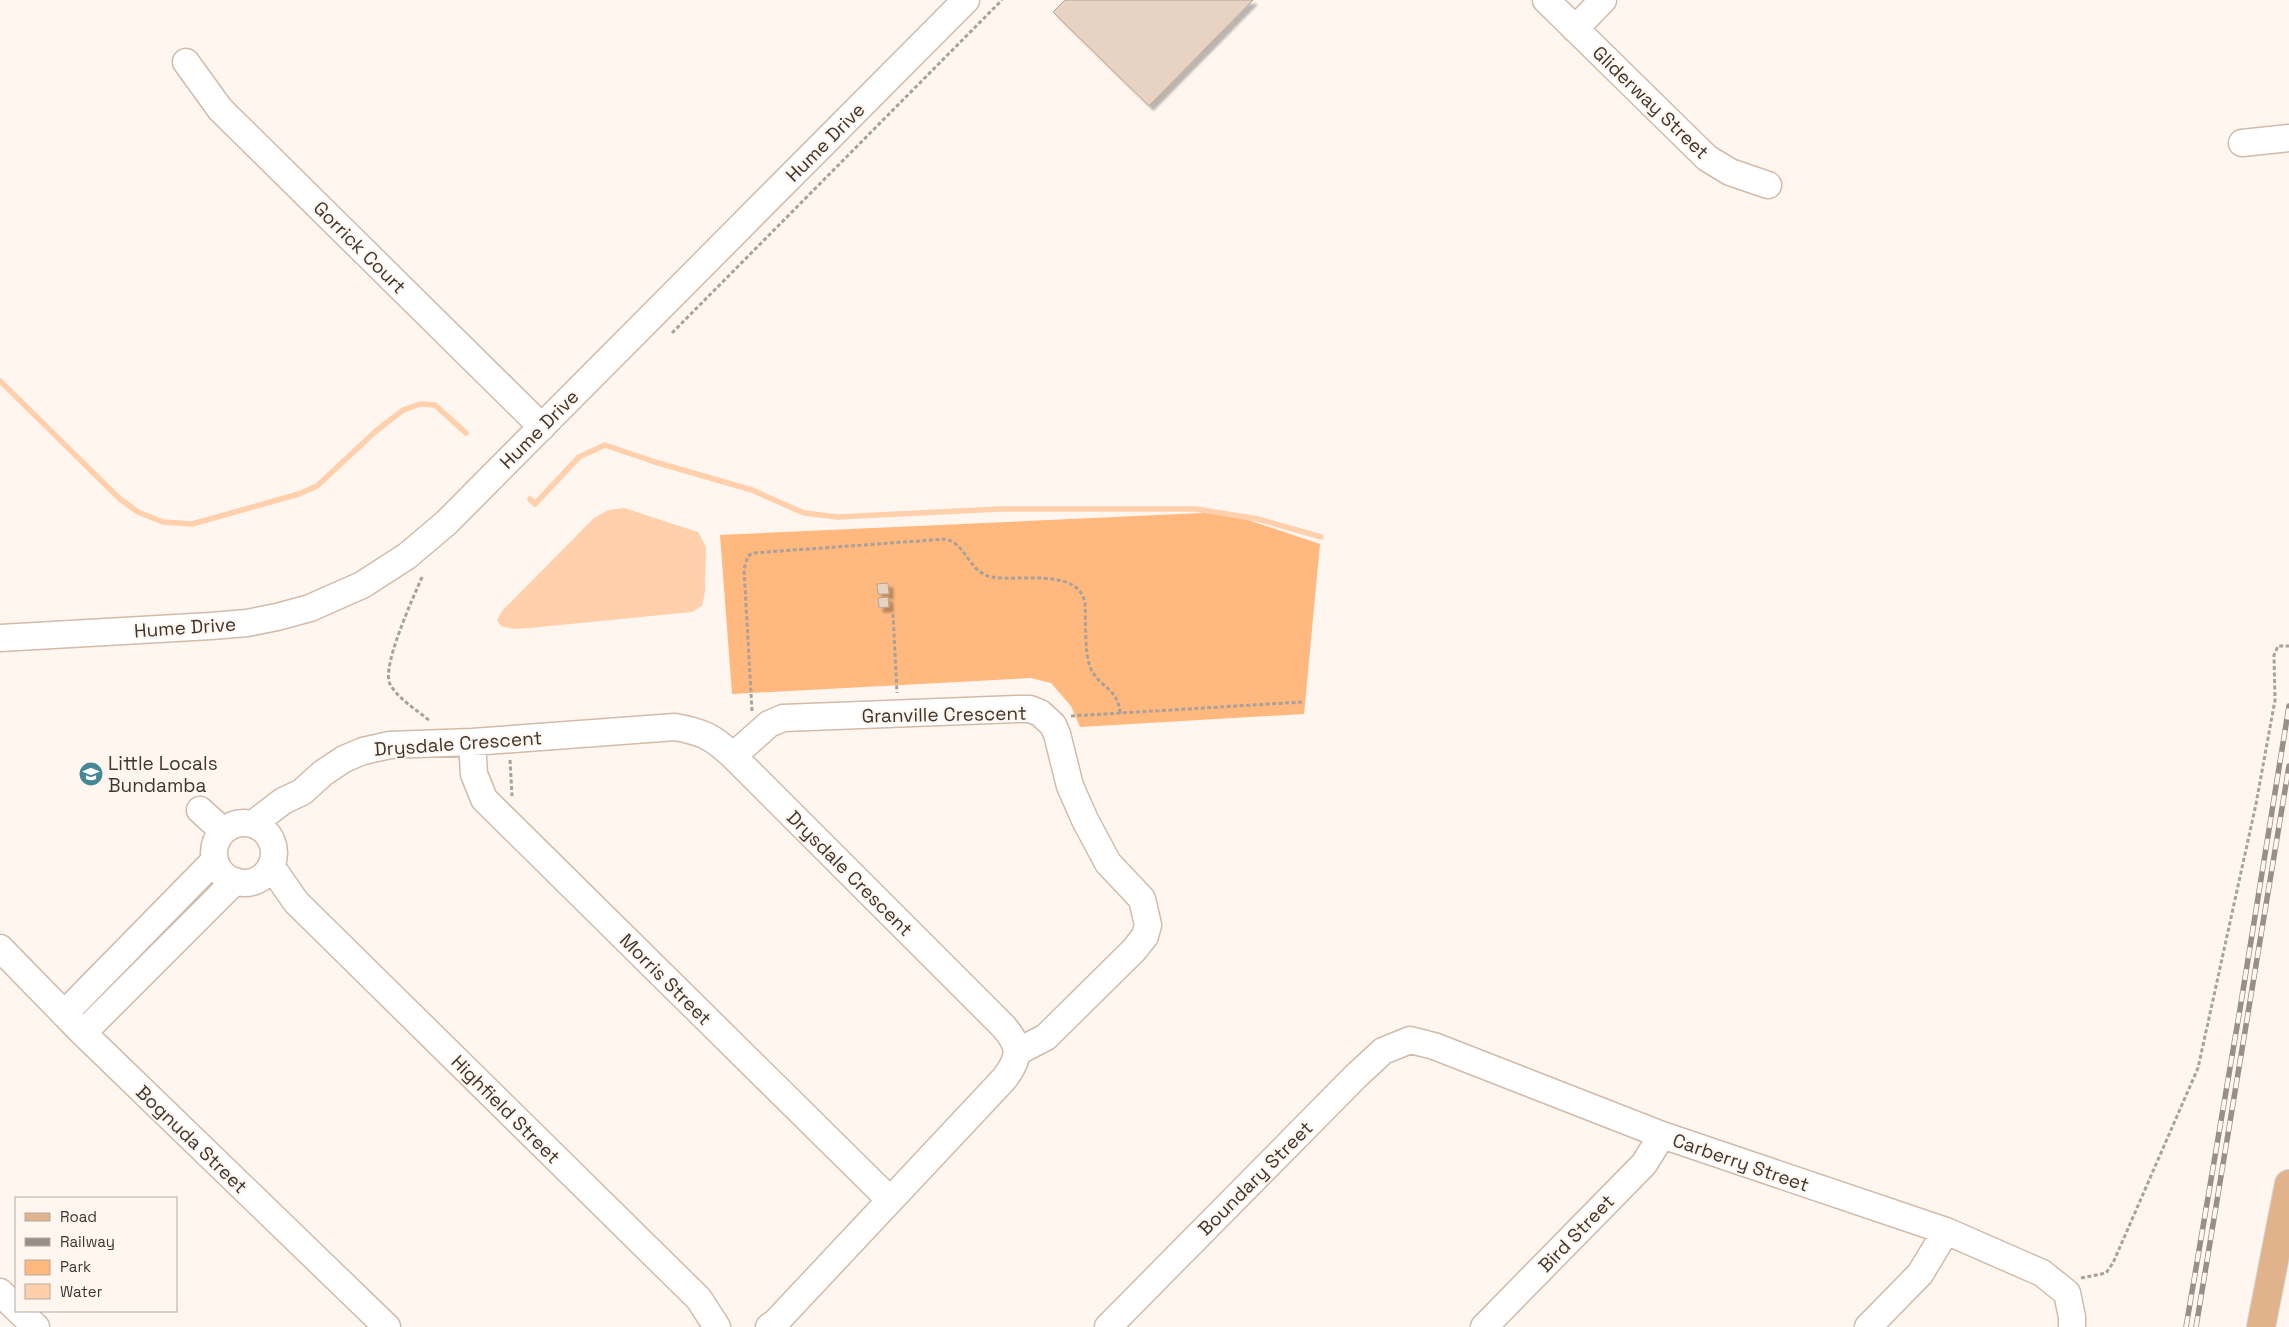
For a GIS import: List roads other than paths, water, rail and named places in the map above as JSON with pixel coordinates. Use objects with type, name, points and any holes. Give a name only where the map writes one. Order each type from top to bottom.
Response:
[{"type":"main road","points":[[2261,1327],[2289,1184]]},
{"type":"street","name":"Hume Drive","points":[[0,638],[246,623],[302,610],[339,596],[388,570],[426,541],[542,427],[966,0]]},
{"type":"street","name":"Gliderway Street","points":[[1546,0],[1706,158],[1730,172],[1768,185]]},
{"type":"street","points":[[1575,29],[1603,0]]},
{"type":"street","name":"Gorrick Court","points":[[186,62],[220,109],[542,427]]},
{"type":"street","points":[[2242,142],[2289,138]]},
{"type":"street","name":"Granville Crescent","points":[[733,756],[769,724],[783,718],[1017,709],[1030,710],[1047,718],[1057,734],[1076,803],[1108,863],[1142,899],[1148,926],[1145,936],[1134,950],[1046,1037],[1017,1052]]},
{"type":"street","name":"Drysdale Crescent","points":[[253,824],[283,801],[302,792],[323,773],[344,759],[363,751],[390,745],[472,742],[675,728],[704,733],[718,741],[1003,1026],[1014,1038],[1017,1052]]},
{"type":"street","name":"Morris Street","points":[[472,742],[474,774],[484,799],[890,1200]]},
{"type":"street","name":"Drysdale Crescent","points":[[83,1033],[259,867],[297,808],[302,792]]},
{"type":"street","points":[[200,810],[223,831]]},
{"type":"street","points":[[243,823],[253,824],[267,834],[259,867],[226,877],[219,869],[215,860],[215,844],[223,831],[233,825],[243,823]]},
{"type":"street","points":[[64,1014],[215,860]]},
{"type":"street","name":"Highfield Street","points":[[259,867],[284,883],[289,895],[699,1299],[717,1327]]},
{"type":"street","name":"Bognuda Street","points":[[0,948],[83,1033],[387,1327]]},
{"type":"street","name":"Carberry Street","points":[[1410,1040],[1434,1046],[1662,1135],[1946,1231],[2042,1273],[2067,1293],[2072,1327]]},
{"type":"street","name":"Boundary Street","points":[[1108,1327],[1356,1076],[1383,1051],[1410,1040]]},
{"type":"street","points":[[769,1327],[1004,1079],[1014,1066],[1017,1052]]},
{"type":"street","name":"Bird Street","points":[[1484,1327],[1644,1164],[1662,1135]]},
{"type":"street","points":[[1868,1327],[1920,1274],[1946,1231]]},
{"type":"street","points":[[0,1292],[15,1307]]},
{"type":"street","points":[[20,1312],[36,1327]]},
{"type":"water","points":[[624,508],[698,532],[706,547],[705,592],[702,606],[692,612],[530,628],[513,629],[501,626],[497,620],[502,611],[594,518],[608,510]]},
{"type":"waterway","points":[[0,381],[120,499],[138,512],[163,522],[192,524],[299,494],[317,486],[376,431],[403,410],[420,404],[435,405],[466,433]]},
{"type":"waterway","points":[[530,499],[535,504],[579,457],[605,445],[655,462],[752,490],[804,513],[838,517],[1000,509],[1196,509],[1258,519],[1321,537]]},
{"type":"railway","points":[[2186,1327],[2289,706]]},
{"type":"railway","points":[[2196,1327],[2289,766]]},
{"type":"place","name":"Little Locals Bundamba","points":[[91,774]]}]
